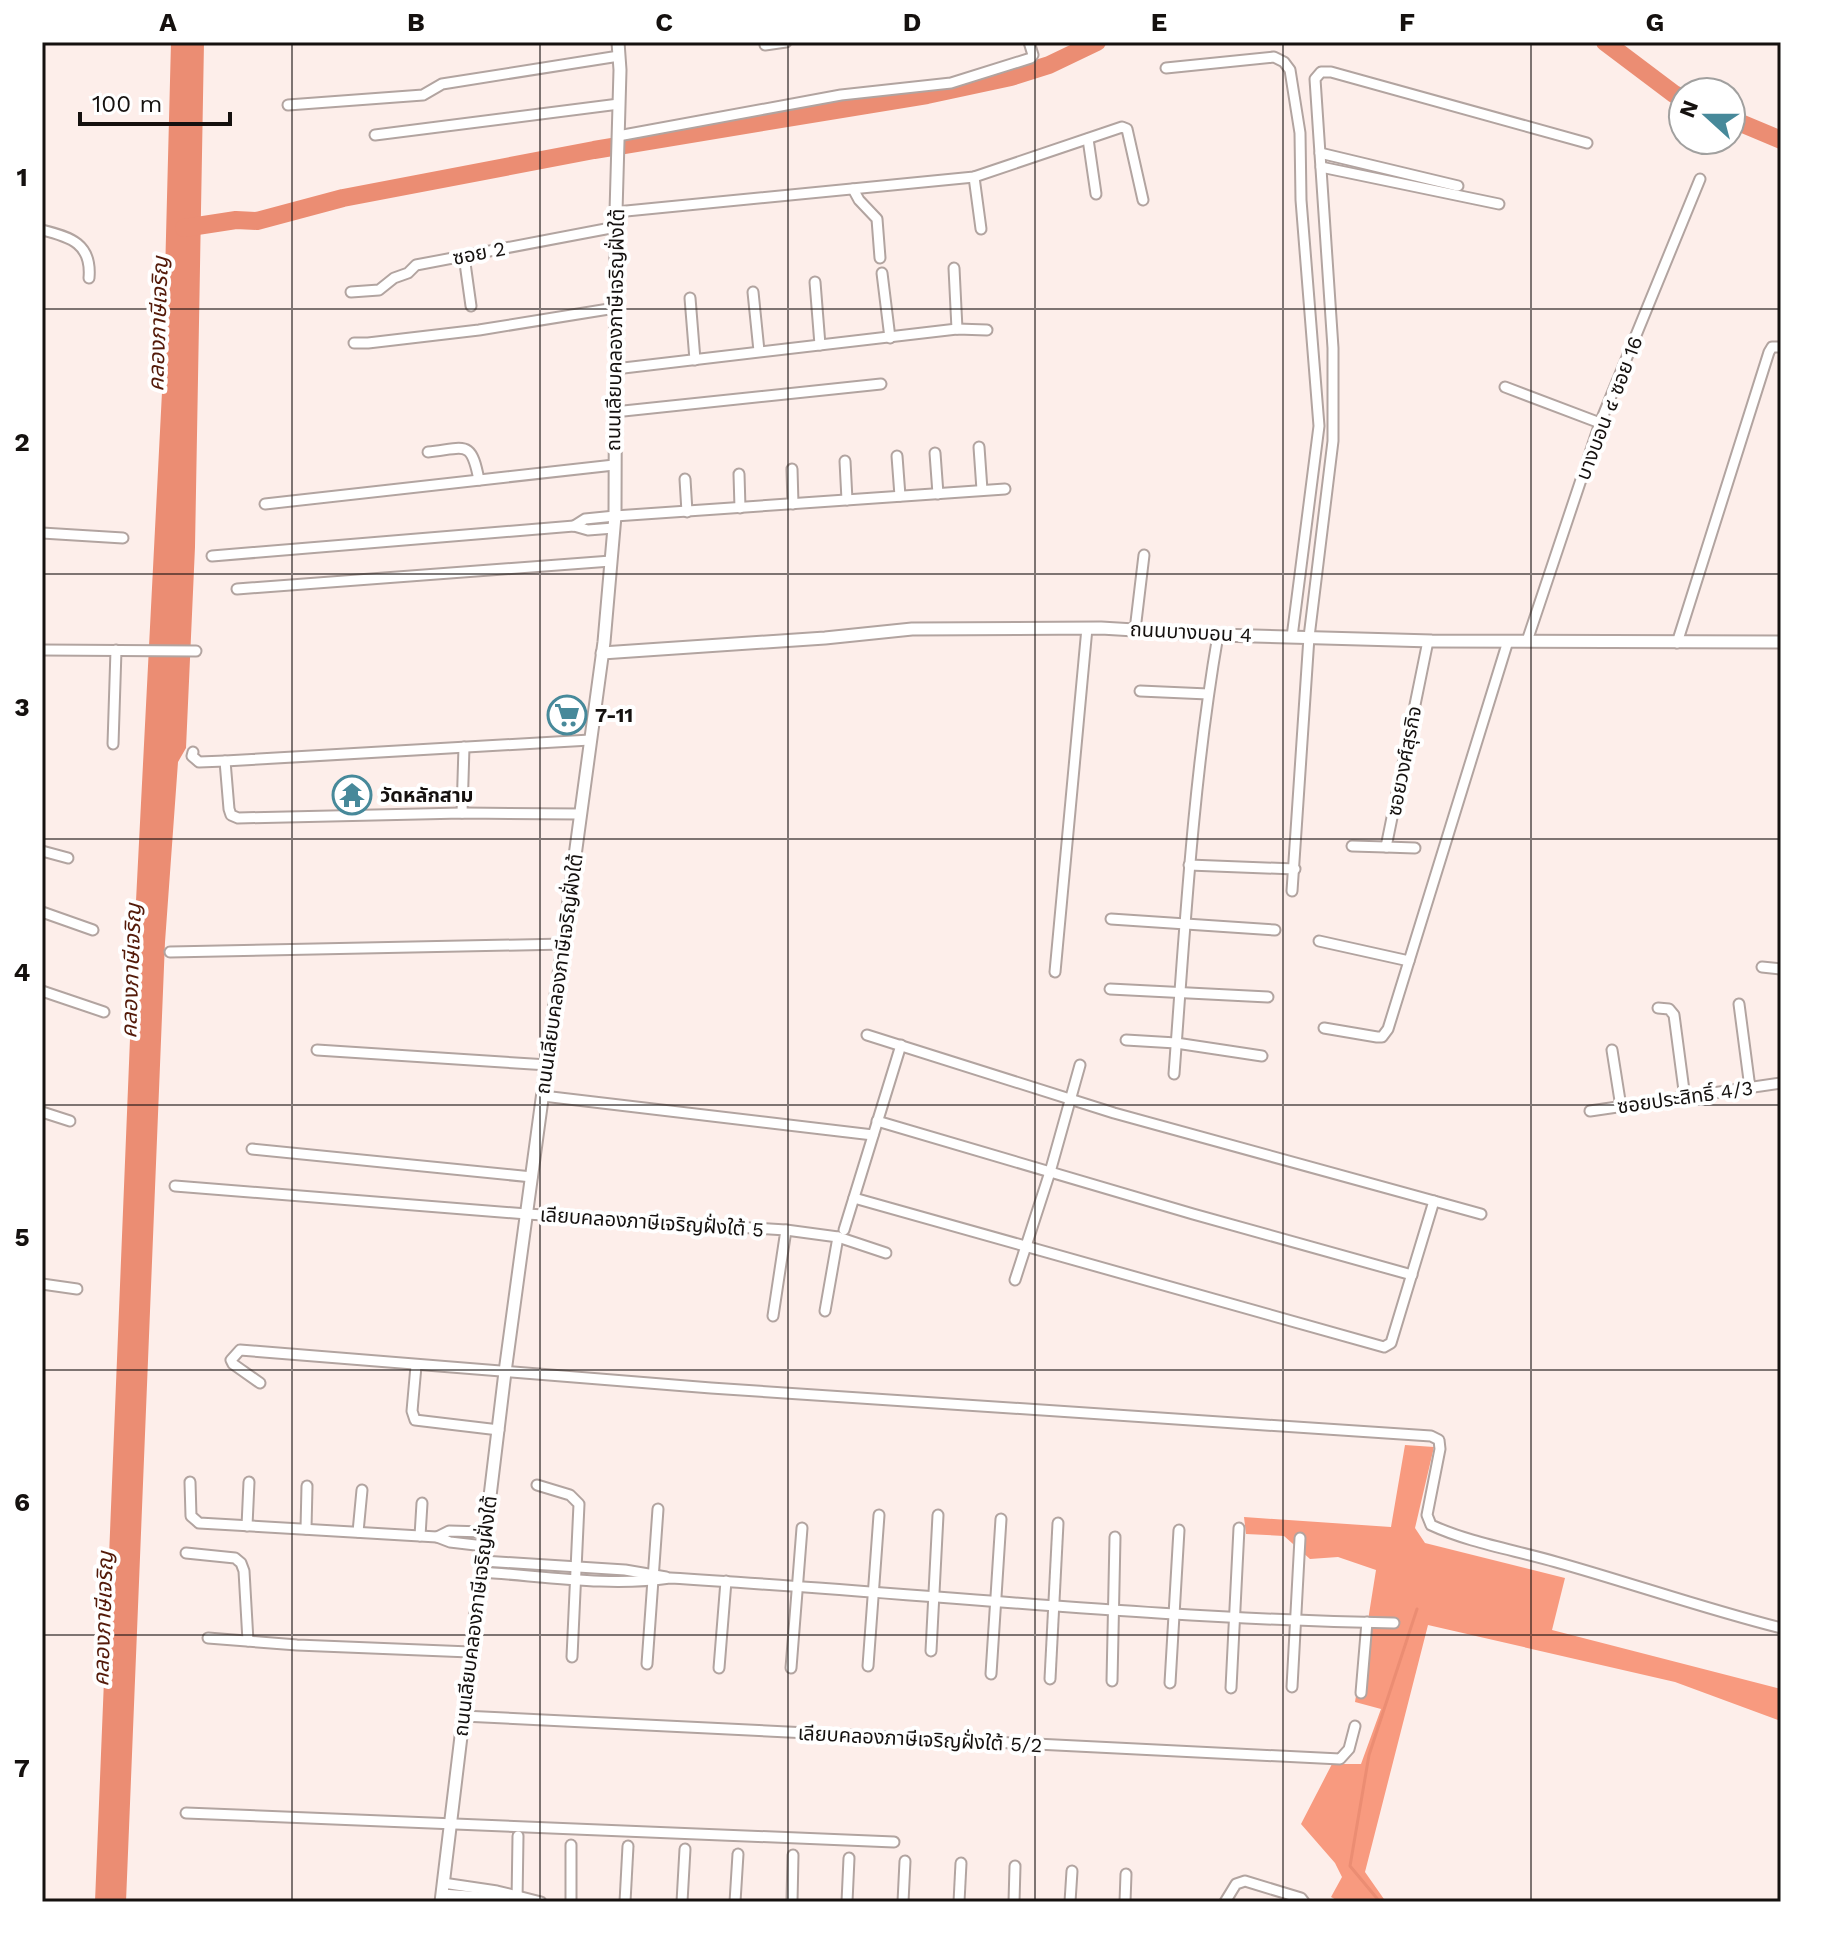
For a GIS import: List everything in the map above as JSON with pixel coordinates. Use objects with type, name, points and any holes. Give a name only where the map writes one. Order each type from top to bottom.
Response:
[{"type":"street","name":"ถนนเลียบคลองภาษีเจริญฝั่งใต้","points":[[442,1893],[505,1372],[565,944],[611,561],[614,522],[618,42]]},
{"type":"street","points":[[765,45],[786,42]]},
{"type":"street","points":[[618,142],[841,95],[963,80],[1031,58],[1029,42]]},
{"type":"street","points":[[288,105],[423,95],[442,84],[619,56]]},
{"type":"street","points":[[1166,68],[1274,57],[1284,62],[1290,70],[1300,133],[1301,200],[1319,426],[1292,637]]},
{"type":"street","points":[[1292,891],[1309,637],[1333,441],[1333,348],[1315,79],[1321,72],[1331,72],[1587,143]]},
{"type":"street","points":[[375,135],[619,104]]},
{"type":"street","points":[[616,212],[974,177],[1122,127],[1127,129],[1143,200]]},
{"type":"street","points":[[1088,139],[1096,194]]},
{"type":"street","points":[[1320,153],[1458,186]]},
{"type":"street","points":[[1321,167],[1499,204]]},
{"type":"street","points":[[974,177],[981,229]]},
{"type":"street","name":"บางบอน ๔ ซอย 16","points":[[1527,641],[1600,423],[1700,179]]},
{"type":"street","points":[[853,189],[877,219],[880,258]]},
{"type":"street","name":"ซอย 2","points":[[351,292],[379,290],[416,265],[616,227]]},
{"type":"street","points":[[42,230],[83,247],[90,265],[89,278]]},
{"type":"street","points":[[464,256],[471,306]]},
{"type":"street","points":[[954,268],[957,329]]},
{"type":"street","points":[[882,273],[890,338]]},
{"type":"street","points":[[815,282],[820,345]]},
{"type":"street","points":[[753,292],[759,351]]},
{"type":"street","points":[[690,298],[695,360]]},
{"type":"street","points":[[354,343],[479,330],[615,308]]},
{"type":"street","points":[[615,369],[957,329],[987,330]]},
{"type":"street","points":[[1677,643],[1769,352],[1772,347],[1781,347]]},
{"type":"street","points":[[614,412],[881,384]]},
{"type":"street","points":[[1505,387],[1600,423]]},
{"type":"street","points":[[979,447],[982,490]]},
{"type":"street","points":[[428,452],[470,451],[479,480]]},
{"type":"street","points":[[935,453],[938,494]]},
{"type":"street","points":[[897,456],[900,496]]},
{"type":"street","points":[[845,461],[847,500]]},
{"type":"street","points":[[265,504],[614,465]]},
{"type":"street","points":[[792,469],[793,504]]},
{"type":"street","points":[[739,474],[740,508]]},
{"type":"street","points":[[685,479],[687,512]]},
{"type":"street","points":[[212,556],[574,526],[588,530],[614,522],[687,512],[1005,489]]},
{"type":"street","points":[[42,533],[123,538]]},
{"type":"street","points":[[1135,630],[1144,555]]},
{"type":"street","points":[[237,589],[611,561]]},
{"type":"street","points":[[1055,972],[1087,628]]},
{"type":"street","name":"ถนนบางบอน 4","points":[[602,653],[912,629],[1087,628],[1428,641],[1781,642]]},
{"type":"street","points":[[1174,1074],[1189,865],[1208,694],[1218,635]]},
{"type":"street","name":"ซอยวงศ์สุรกิจ","points":[[1386,847],[1428,641]]},
{"type":"street","points":[[1324,1028],[1382,1037],[1388,1029],[1508,641]]},
{"type":"street","points":[[42,650],[194,651]]},
{"type":"street","points":[[113,744],[116,650]]},
{"type":"street","points":[[1140,691],[1208,694]]},
{"type":"street","points":[[193,752],[192,756],[199,762],[590,740]]},
{"type":"street","points":[[462,813],[464,747]]},
{"type":"street","points":[[225,761],[229,809],[233,817],[580,814]]},
{"type":"street","points":[[1352,846],[1415,848]]},
{"type":"street","points":[[42,851],[68,858]]},
{"type":"street","points":[[1189,865],[1295,869]]},
{"type":"street","points":[[42,912],[93,930]]},
{"type":"street","points":[[1111,919],[1275,930]]},
{"type":"street","points":[[1319,941],[1409,961]]},
{"type":"street","points":[[170,952],[565,944]]},
{"type":"street","points":[[1762,967],[1781,969]]},
{"type":"street","points":[[1110,989],[1268,997]]},
{"type":"street","points":[[42,991],[104,1012]]},
{"type":"street","points":[[1739,1004],[1750,1088]]},
{"type":"street","points":[[1658,1008],[1669,1009],[1674,1015],[1685,1098]]},
{"type":"street","points":[[867,1035],[1070,1099],[1481,1214]]},
{"type":"street","points":[[1126,1040],[1176,1043],[1262,1056]]},
{"type":"street","points":[[825,1311],[841,1233],[901,1045]]},
{"type":"street","points":[[317,1050],[548,1065]]},
{"type":"street","points":[[1612,1050],[1621,1107]]},
{"type":"street","points":[[1015,1280],[1080,1065]]},
{"type":"street","name":"ซอยประสิทธิ์ 4/3","points":[[1590,1111],[1781,1083]]},
{"type":"street","points":[[543,1096],[873,1135]]},
{"type":"street","points":[[42,1112],[70,1121]]},
{"type":"street","points":[[877,1121],[1412,1275]]},
{"type":"street","points":[[252,1149],[532,1177]]},
{"type":"street","name":"เลียบคลองภาษีเจริญฝั่งใต้ 5","points":[[175,1186],[527,1214],[786,1230],[773,1316]]},
{"type":"street","points":[[854,1198],[1384,1347],[1391,1343],[1434,1201]]},
{"type":"street","points":[[786,1230],[841,1233],[886,1253]]},
{"type":"street","points":[[42,1284],[77,1289]]},
{"type":"street","points":[[260,1383],[233,1364],[231,1360],[235,1352],[1431,1436],[1439,1440],[1440,1449],[1427,1515],[1431,1525],[1726,1615],[1781,1628]]},
{"type":"street","points":[[416,1366],[412,1411],[415,1420],[499,1430]]},
{"type":"street","points":[[190,1482],[191,1516],[194,1521],[437,1537],[450,1542],[484,1546]]},
{"type":"street","points":[[247,1526],[249,1482]]},
{"type":"street","points":[[537,1485],[570,1495],[579,1504],[572,1657]]},
{"type":"street","points":[[306,1529],[307,1486]]},
{"type":"street","points":[[358,1532],[362,1490]]},
{"type":"street","points":[[420,1536],[422,1503]]},
{"type":"street","points":[[647,1664],[658,1509]]},
{"type":"street","points":[[868,1666],[879,1515]]},
{"type":"street","points":[[931,1651],[938,1515]]},
{"type":"street","points":[[991,1674],[1001,1519]]},
{"type":"street","points":[[1050,1679],[1058,1523]]},
{"type":"street","points":[[791,1668],[802,1528]]},
{"type":"street","points":[[1231,1688],[1239,1528]]},
{"type":"street","points":[[1170,1683],[1179,1530]]},
{"type":"street","points":[[437,1537],[449,1531],[485,1532]]},
{"type":"street","points":[[1112,1681],[1115,1537]]},
{"type":"street","points":[[1292,1687],[1300,1538]]},
{"type":"street","points":[[186,1553],[235,1558],[241,1563],[248,1641]]},
{"type":"street","points":[[482,1566],[576,1567],[652,1577],[994,1603],[1294,1621],[1394,1623]]},
{"type":"street","points":[[482,1566],[575,1579],[652,1577]]},
{"type":"street","points":[[719,1668],[726,1581]]},
{"type":"street","points":[[1361,1693],[1367,1622]]},
{"type":"street","points":[[208,1638],[470,1652]]},
{"type":"street","name":"เลียบคลองภาษีเจริญฝั่งใต้ 5/2","points":[[463,1716],[1340,1759],[1349,1749],[1355,1726]]},
{"type":"street","points":[[186,1813],[894,1842]]},
{"type":"street","points":[[514,1898],[518,1836]]},
{"type":"street","points":[[571,1845],[571,1902]]},
{"type":"street","points":[[625,1902],[628,1846]]},
{"type":"street","points":[[682,1902],[685,1849]]},
{"type":"street","points":[[735,1902],[738,1854]]},
{"type":"street","points":[[792,1902],[793,1855]]},
{"type":"street","points":[[847,1902],[849,1858]]},
{"type":"street","points":[[903,1902],[905,1861]]},
{"type":"street","points":[[959,1902],[961,1863]]},
{"type":"street","points":[[1014,1902],[1015,1866]]},
{"type":"street","points":[[1070,1902],[1072,1871]]},
{"type":"street","points":[[1125,1902],[1126,1874]]},
{"type":"street","points":[[1225,1902],[1236,1884],[1245,1881],[1301,1898],[1304,1902]]},
{"type":"street","points":[[442,1893],[541,1902]]},
{"type":"shaded area","points":[[171,42],[204,42],[195,547],[186,748],[178,762],[165,942],[126,1902],[95,1902],[134,940],[162,392]]},
{"type":"shaded area","points":[[1405,1445],[1434,1447],[1415,1528],[1425,1543],[1565,1578],[1552,1630],[1781,1689],[1781,1721],[1675,1682],[1428,1625],[1365,1872],[1386,1902],[1340,1902],[1331,1897],[1342,1877],[1335,1863],[1301,1824],[1332,1764],[1361,1764],[1381,1709],[1355,1702],[1376,1570],[1338,1557],[1310,1559],[1284,1536],[1246,1534],[1244,1517],[1391,1527]]},
{"type":"waterway","points":[[184,228],[236,220],[257,221],[343,198],[594,150],[927,95],[1011,77],[1049,65],[1097,42]]},
{"type":"waterway","points":[[1605,42],[1667,89]]},
{"type":"waterway","points":[[1747,126],[1781,140]]},
{"type":"waterway","points":[[1380,1902],[1350,1866],[1369,1755],[1417,1609]]},
{"type":"place","name":"7-11","points":[[567,715]]},
{"type":"place","name":"วัดหลักสาม","points":[[352,795]]},
{"type":"water label","name":"คลองภาษีเจริญ","points":[[158,324]]},
{"type":"water label","name":"คลองภาษีเจริญ","points":[[131,971]]},
{"type":"water label","name":"คลองภาษีเจริญ","points":[[103,1619]]}]
